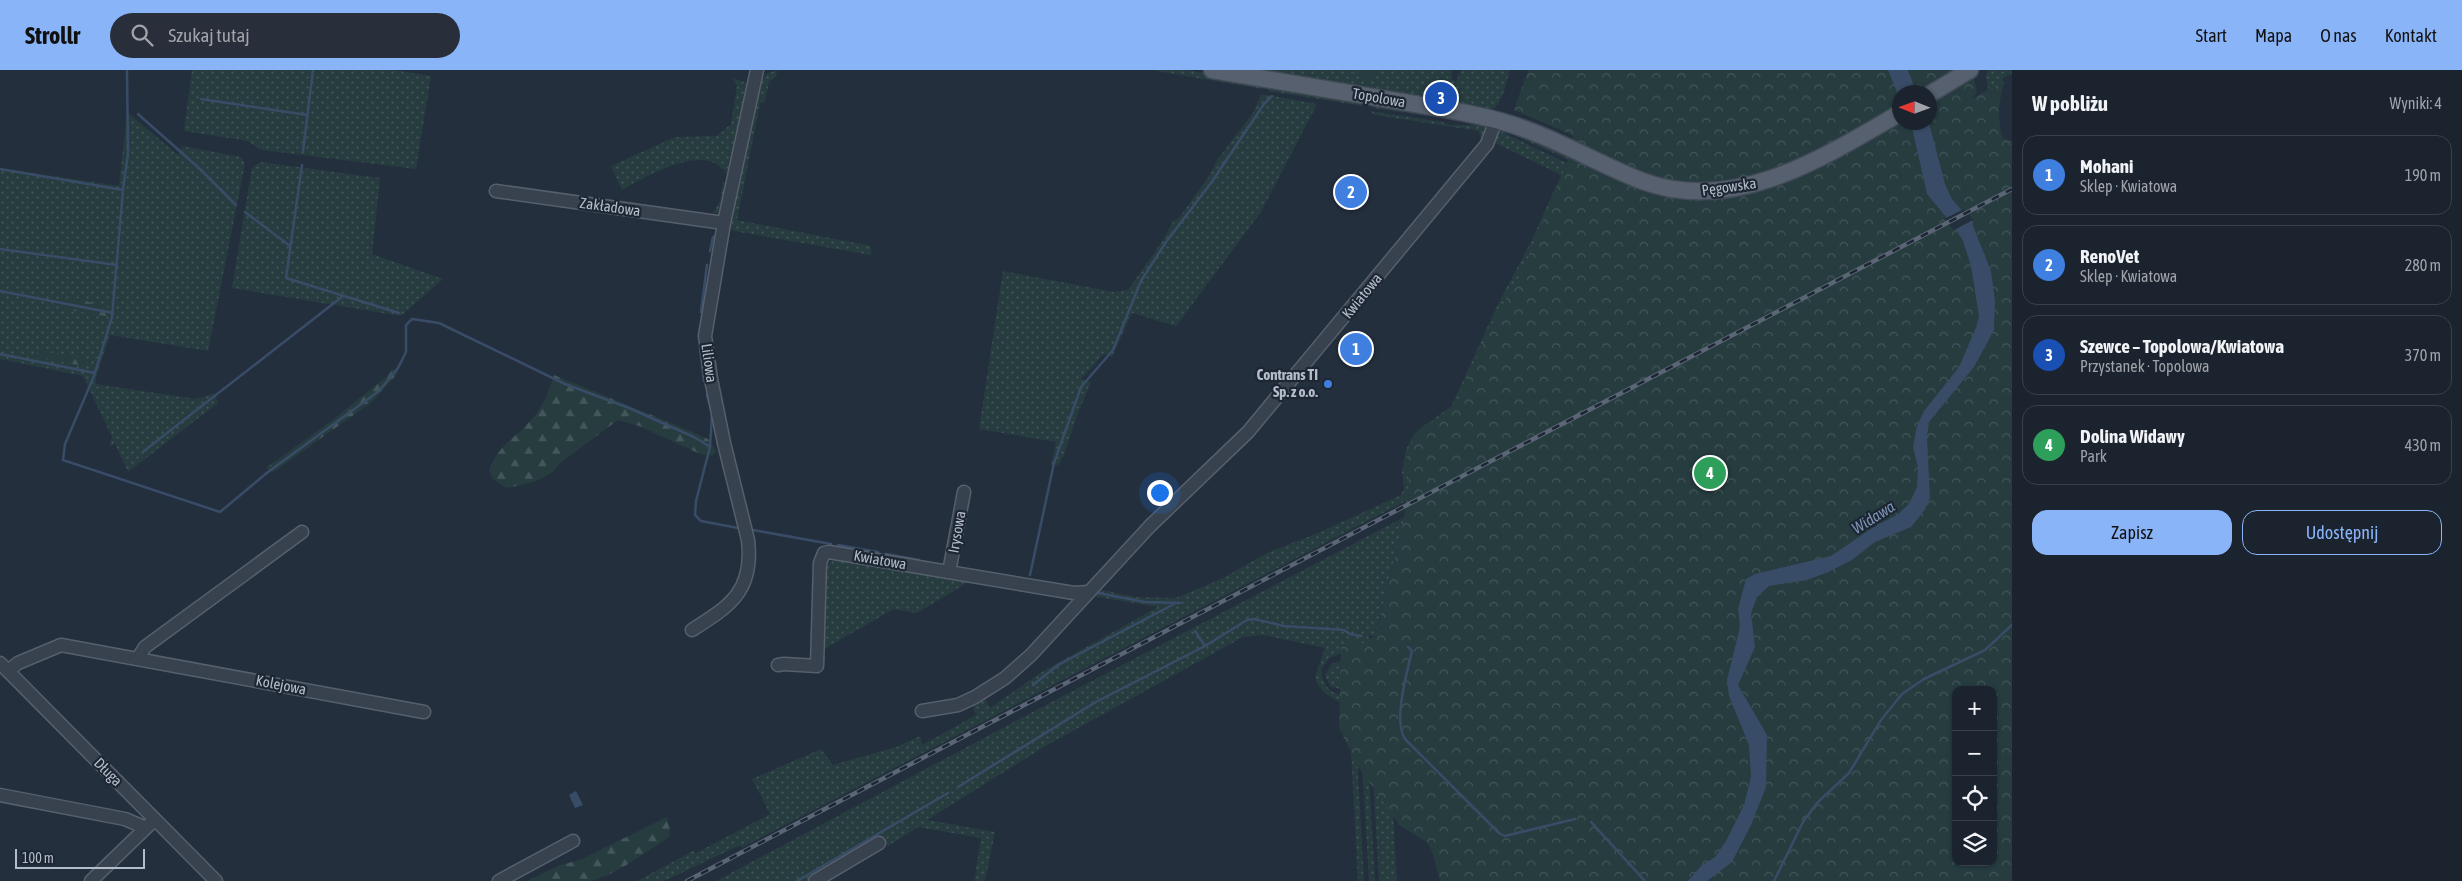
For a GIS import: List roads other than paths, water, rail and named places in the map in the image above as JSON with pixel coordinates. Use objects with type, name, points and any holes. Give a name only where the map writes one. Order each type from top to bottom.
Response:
[{"type":"main road","name":"Topolowa","points":[[1212,70],[1496,120],[1520,127],[1571,150]]},
{"type":"main road","points":[[1937,90],[1965,73]]},
{"type":"main road","name":"Pęgowska","points":[[1571,150],[1622,173],[1658,186],[1700,192],[1763,182],[1829,153],[1892,117]]},
{"type":"street","name":"Liliowa","points":[[692,630],[726,609],[733,601],[741,589],[748,571],[750,556],[718,415],[705,336],[724,224],[757,70]]},
{"type":"street","name":"Kwiatowa","points":[[922,712],[958,705],[992,688],[1031,655],[1167,508],[1248,432],[1487,144],[1496,120]]},
{"type":"street","name":"Zakładowa","points":[[496,191],[724,224]]},
{"type":"street","name":"Irysowa","points":[[949,572],[964,492]]},
{"type":"street","points":[[138,658],[145,647],[302,532]]},
{"type":"street","name":"Kwiatowa","points":[[778,665],[818,666],[820,563],[824,553],[846,554],[1074,593],[1088,592]]},
{"type":"street","name":"Kolejowa","points":[[4,667],[61,645],[424,712]]},
{"type":"street","name":"Długa","points":[[4,667],[151,823],[216,881]]},
{"type":"street","points":[[0,795],[125,820],[151,823]]},
{"type":"street","points":[[91,881],[151,823]]},
{"type":"street","points":[[499,881],[573,842]]},
{"type":"street","points":[[816,881],[879,843]]},
{"type":"water","points":[[1888,70],[1908,70],[1913,85],[1894,85]]},
{"type":"water","points":[[1913,130],[1931,130],[1945,184],[1952,199],[1971,221],[1991,271],[1995,301],[1994,330],[1974,367],[1929,422],[1927,437],[1930,498],[1924,511],[1911,527],[1875,542],[1852,560],[1828,572],[1807,580],[1769,586],[1757,597],[1751,613],[1755,647],[1738,685],[1767,735],[1766,787],[1751,825],[1732,862],[1707,881],[1688,881],[1701,866],[1715,857],[1726,841],[1744,805],[1751,777],[1749,745],[1729,696],[1727,680],[1740,627],[1738,609],[1746,579],[1755,574],[1831,556],[1869,530],[1898,514],[1909,504],[1917,487],[1918,467],[1913,447],[1917,426],[1924,411],[1959,367],[1977,325],[1979,316],[1971,266],[1963,241],[1956,229],[1927,194]]},
{"type":"water","points":[[576,791],[583,805],[575,808],[569,795]]},
{"type":"waterway","points":[[123,190],[128,153],[127,70]]},
{"type":"waterway","points":[[303,151],[313,70]]},
{"type":"waterway","points":[[1030,575],[1054,463],[1081,387],[1113,350],[1141,281],[1166,242],[1211,183],[1264,104],[1272,96]]},
{"type":"waterway","points":[[201,99],[307,115]]},
{"type":"waterway","points":[[138,114],[200,169],[236,205]]},
{"type":"waterway","points":[[302,165],[286,278],[399,313]]},
{"type":"waterway","points":[[0,169],[123,190],[112,317],[94,376],[65,444],[63,460],[220,512],[268,472],[379,391],[398,368],[406,352],[406,325],[412,319],[439,323],[565,384],[629,408],[694,437],[710,447],[696,501],[695,515],[701,521],[738,528]]},
{"type":"waterway","points":[[245,212],[290,246]]},
{"type":"waterway","points":[[710,251],[713,237]]},
{"type":"waterway","points":[[0,249],[117,265]]},
{"type":"waterway","points":[[701,312],[707,265]]},
{"type":"waterway","points":[[0,291],[113,313]]},
{"type":"waterway","points":[[144,451],[343,296]]},
{"type":"waterway","points":[[700,327],[700,335]]},
{"type":"waterway","points":[[700,348],[704,381]]},
{"type":"waterway","points":[[0,354],[95,373]]},
{"type":"waterway","points":[[707,395],[711,409]]},
{"type":"waterway","points":[[710,447],[712,414]]},
{"type":"waterway","points":[[753,530],[831,544]]},
{"type":"waterway","points":[[838,545],[878,552]]},
{"type":"waterway","points":[[886,554],[919,560]]},
{"type":"waterway","points":[[1098,593],[1145,602],[1180,603]]},
{"type":"waterway","points":[[1033,685],[1058,665],[1176,603]]},
{"type":"waterway","points":[[958,787],[1094,703],[1205,646],[1247,620],[1254,619],[1284,626],[1344,630],[1350,634],[1361,636]]},
{"type":"waterway","points":[[1774,881],[1803,822],[1817,803],[1849,773],[1881,720],[1902,694],[1924,679],[1985,650],[2012,625]]},
{"type":"waterway","points":[[1195,631],[1205,646]]},
{"type":"waterway","points":[[1408,647],[1412,651],[1404,683],[1400,721],[1405,739],[1499,833],[1505,836],[1575,819]]},
{"type":"waterway","points":[[797,881],[948,793]]},
{"type":"waterway","points":[[1591,822],[1645,881]]},
{"type":"railway","points":[[687,881],[2012,189]]},
{"type":"place","name":"Szewce – Topolowa/Kwiatowa","points":[[1441,98]]},
{"type":"place","name":"RenoVet","points":[[1351,192]]},
{"type":"place","name":"Mohani","points":[[1356,349]]},
{"type":"place","name":"Contrans TI Sp. z o.o.","points":[[1328,384]]},
{"type":"place","name":"Dolina Widawy","points":[[1710,473]]},
{"type":"water label","name":"Widawa","points":[[1873,517]]}]
